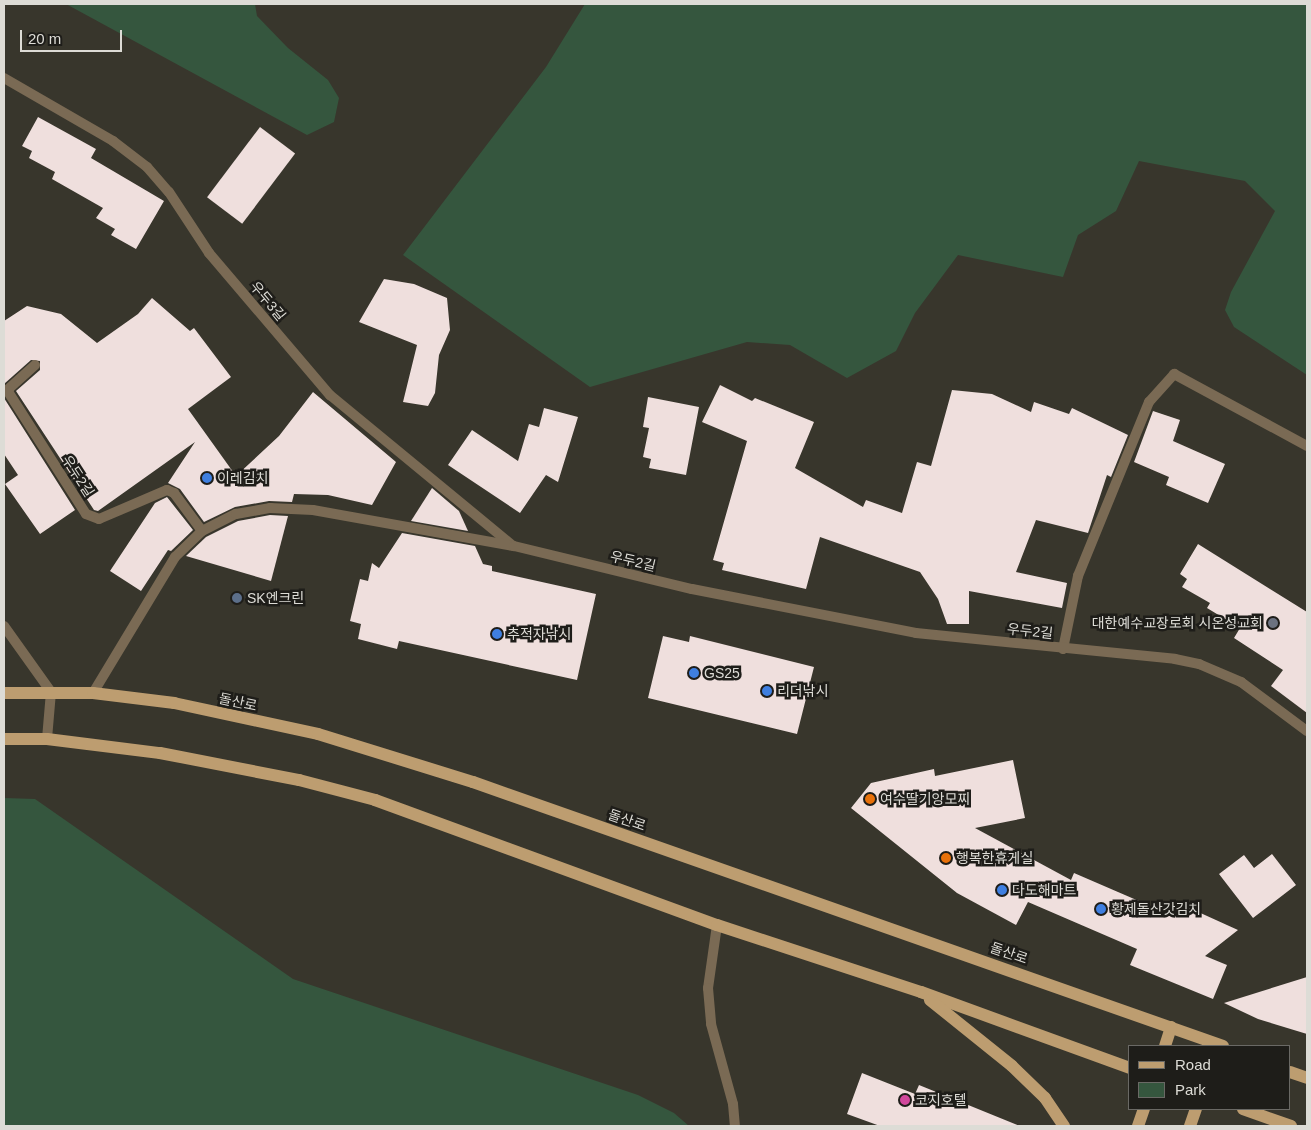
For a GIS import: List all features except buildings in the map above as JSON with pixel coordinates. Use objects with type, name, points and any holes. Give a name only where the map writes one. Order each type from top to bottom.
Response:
[{"type":"main road","name":"돌산로","points":[[4,693],[93,693],[174,703],[327,737],[473,782],[1172,1027],[1217,1045]]},
{"type":"main road","points":[[4,739],[48,739],[233,766],[374,800],[718,925],[921,992],[1128,1067]]},
{"type":"main road","points":[[921,992],[1012,1066],[1045,1098],[1064,1126]]},
{"type":"main road","points":[[1165,1045],[1172,1027]]},
{"type":"main road","points":[[1291,1072],[1307,1078]]},
{"type":"main road","points":[[1138,1126],[1144,1110]]},
{"type":"main road","points":[[1190,1126],[1196,1110]]},
{"type":"main road","points":[[1246,1110],[1291,1126]]},
{"type":"street","name":"우두3길","points":[[4,78],[113,141],[147,166],[169,192],[208,253],[330,395],[514,546]]},
{"type":"street","name":"우두2길","points":[[35,365],[7,390],[86,514],[99,519],[167,490],[174,493],[202,531]]},
{"type":"street","name":"우두2길","points":[[1063,648],[1078,576],[1085,558],[1149,402],[1174,374],[1307,446]]},
{"type":"street","name":"우두2길","points":[[93,693],[175,557],[202,531],[236,514],[270,508],[313,510],[514,546],[692,589],[916,633],[1063,648],[1150,654],[1199,664],[1241,682],[1307,731]]},
{"type":"street","points":[[4,626],[51,692],[48,739]]},
{"type":"street","points":[[718,925],[708,988],[711,1024],[733,1104],[735,1126]]},
{"type":"green space","points":[[66,4],[255,4],[257,16],[288,48],[328,80],[339,98],[334,122],[307,135]]},
{"type":"green space","points":[[585,4],[1307,4],[1307,375],[1234,327],[1225,310],[1231,292],[1275,211],[1245,181],[1139,161],[1116,211],[1078,235],[1063,277],[958,255],[915,313],[896,351],[847,378],[790,345],[747,342],[590,387],[403,255],[546,67]]},
{"type":"green space","points":[[4,798],[35,799],[293,979],[638,1095],[674,1113],[689,1126],[4,1126]]},
{"type":"place","name":"이레김치","points":[[207,478]]},
{"type":"place","name":"SK엔크린","points":[[237,598]]},
{"type":"place","name":"대한예수교장로회 시온성교회","points":[[1273,623]]},
{"type":"place","name":"추적자낚시","points":[[497,634]]},
{"type":"place","name":"GS25","points":[[694,673]]},
{"type":"place","name":"리더낚시","points":[[767,691]]},
{"type":"place","name":"여수딸기앙모찌","points":[[870,799]]},
{"type":"place","name":"행복한휴게실","points":[[946,858]]},
{"type":"place","name":"다도해마트","points":[[1002,890]]},
{"type":"place","name":"황제돌산갓김치","points":[[1101,909]]},
{"type":"place","name":"코지호텔","points":[[905,1100]]}]
